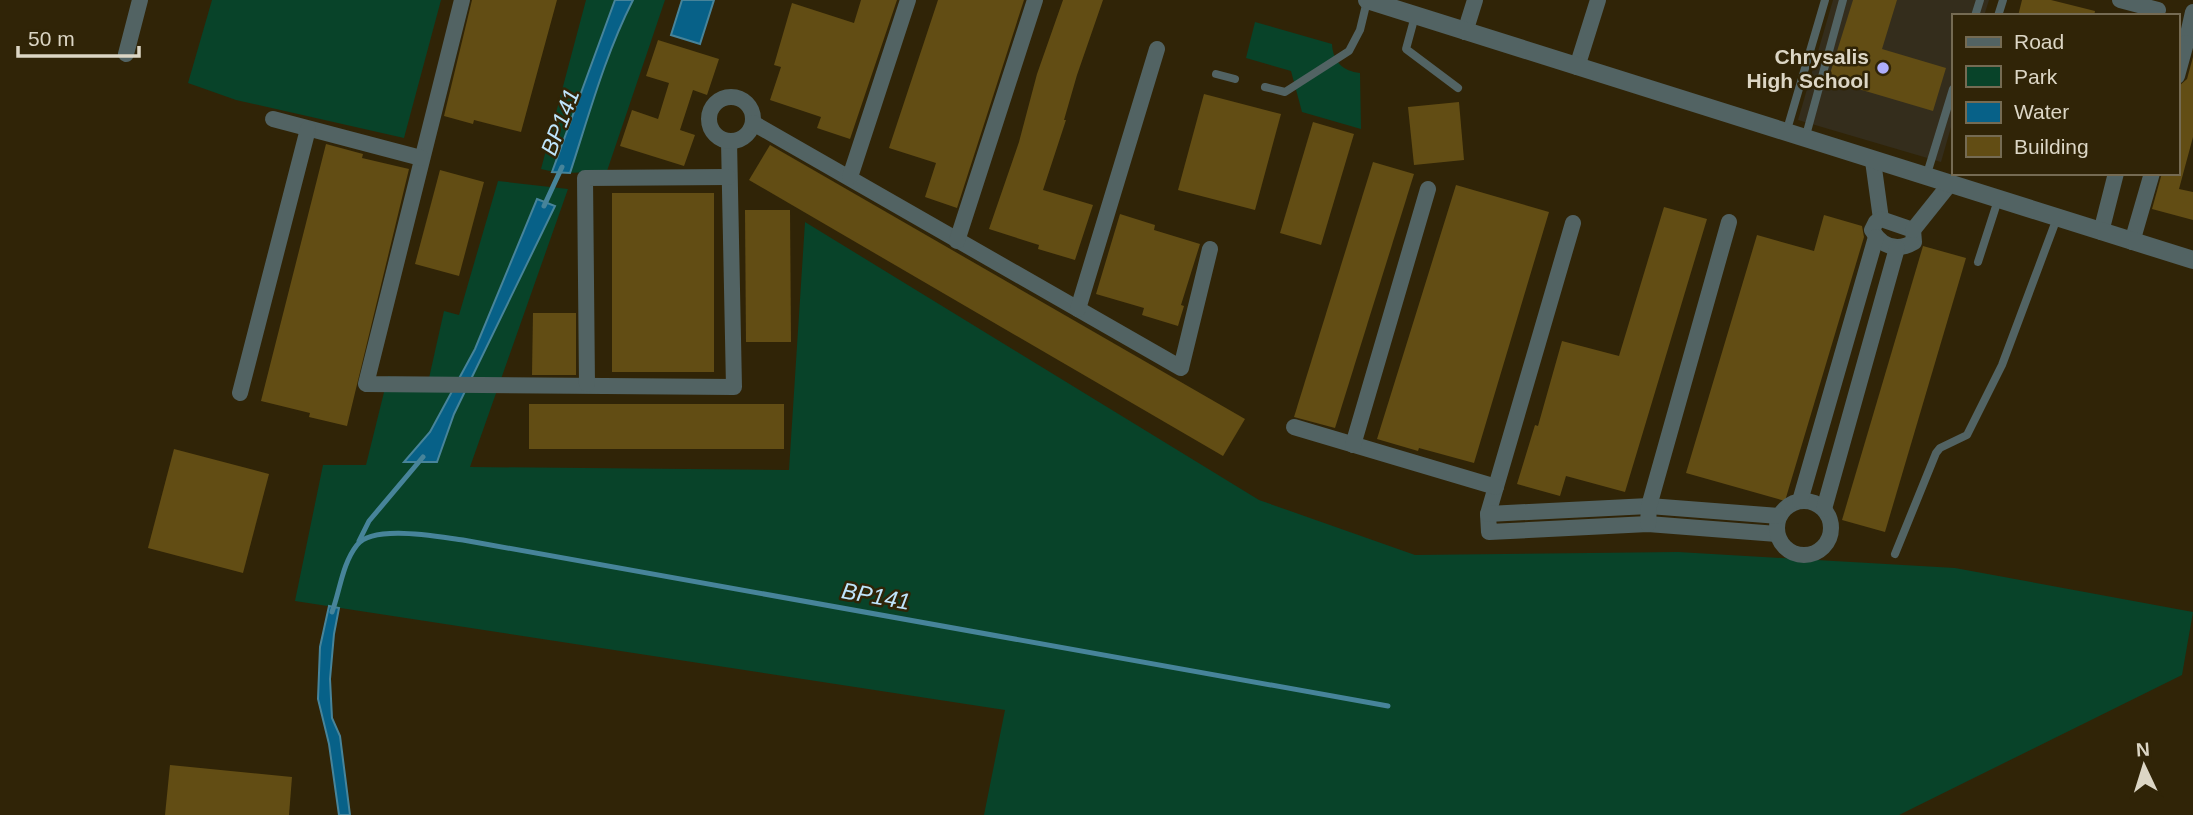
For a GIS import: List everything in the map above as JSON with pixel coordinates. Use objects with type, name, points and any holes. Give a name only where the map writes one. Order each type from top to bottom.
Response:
[{"type":"street","points":[[126,54],[139,0]]},
{"type":"street","points":[[462,0],[366,384],[734,387],[729,141]]},
{"type":"street","points":[[850,177],[908,0]]},
{"type":"street","points":[[957,240],[1035,0]]},
{"type":"street","points":[[1367,0],[1407,9],[1465,32],[1873,161],[1926,177],[1950,181],[1998,200],[2193,260]]},
{"type":"street","points":[[1465,32],[1475,0]]},
{"type":"street","points":[[1577,67],[1598,0]]},
{"type":"street","points":[[2120,0],[2159,8]]},
{"type":"street","points":[[2181,42],[2193,12]]},
{"type":"street","points":[[1078,309],[1157,48]]},
{"type":"street","points":[[732,97],[745,102],[753,113],[753,123],[744,137],[729,141],[719,138],[711,127],[710,113],[719,102],[732,97]]},
{"type":"street","points":[[273,120],[421,158]]},
{"type":"street","points":[[753,123],[1181,368],[1210,249]]},
{"type":"street","points":[[240,393],[308,129]]},
{"type":"street","points":[[1873,161],[1881,219]]},
{"type":"street","points":[[2101,232],[2115,175]]},
{"type":"street","points":[[2132,242],[2151,175]]},
{"type":"street","points":[[587,384],[585,178],[728,177]]},
{"type":"street","points":[[1881,219],[1872,230],[1882,243],[1897,248],[1914,242],[1913,230],[1950,181]]},
{"type":"street","points":[[1353,445],[1428,189]]},
{"type":"street","points":[[1881,219],[1913,230]]},
{"type":"street","points":[[1647,524],[1649,506],[1729,222]]},
{"type":"street","points":[[1573,223],[1488,514],[1489,532],[1647,524],[1777,534]]},
{"type":"street","points":[[1800,501],[1876,237]]},
{"type":"street","points":[[1824,509],[1897,248]]},
{"type":"street","points":[[1294,427],[1496,487]]},
{"type":"street","points":[[1800,501],[1810,502],[1824,509],[1831,523],[1831,531],[1825,546],[1819,551],[1795,554],[1782,544],[1777,534],[1779,516],[1789,505],[1800,501]]},
{"type":"street","points":[[1488,514],[1649,506],[1779,516]]},
{"type":"lane","points":[[1265,87],[1285,92],[1349,51],[1360,30],[1367,0]]},
{"type":"lane","points":[[1786,133],[1825,0]]},
{"type":"lane","points":[[1805,139],[1843,0]]},
{"type":"lane","points":[[1407,9],[1406,49],[1458,88]]},
{"type":"lane","points":[[1216,74],[1235,79]]},
{"type":"lane","points":[[1926,177],[1952,92]]},
{"type":"lane","points":[[1978,262],[1998,200]]},
{"type":"lane","points":[[1895,554],[1936,453],[1940,448],[1967,435],[2002,365],[2057,218]]},
{"type":"shaded area","name":"Chrysalis High School","points":[[1833,0],[1989,0],[1985,14],[1952,14],[1952,124],[1941,162],[1798,120]]},
{"type":"green space","points":[[212,0],[441,0],[404,138],[236,100],[188,83]]},
{"type":"green space","points":[[586,0],[665,0],[607,171],[549,171],[541,169]]},
{"type":"green space","points":[[1255,22],[1332,44],[1337,61],[1349,70],[1360,73],[1361,129],[1302,112],[1291,71],[1246,58]]},
{"type":"green space","points":[[498,181],[568,189],[470,467],[789,470],[805,222],[1259,500],[1415,555],[1678,552],[1955,568],[2193,612],[2182,675],[1899,815],[984,815],[1005,710],[295,601],[323,465],[366,465],[388,376],[427,387],[444,311],[459,315]]},
{"type":"water","points":[[615,0],[633,0],[606,64],[570,173],[552,172]]},
{"type":"water","points":[[682,0],[714,0],[700,44],[671,35]]},
{"type":"water","points":[[537,199],[555,206],[454,414],[437,462],[404,462],[430,432],[475,349]]},
{"type":"water","points":[[329,606],[339,608],[330,679],[332,718],[340,736],[350,815],[339,815],[329,744],[318,699],[320,647]]},
{"type":"building","points":[[472,0],[557,0],[521,132],[474,120],[473,124],[444,116]]},
{"type":"building","points":[[861,0],[897,0],[850,139],[817,128],[821,117],[770,100],[781,67],[774,65],[792,3],[854,23]]},
{"type":"building","points":[[938,0],[1024,0],[957,208],[925,197],[936,163],[889,148]]},
{"type":"building","points":[[1063,0],[1103,0],[1077,75],[1066,120],[1043,190],[1093,205],[1075,260],[1038,249],[1039,245],[989,229]]},
{"type":"building","points":[[1853,0],[1897,0],[1882,49],[1946,68],[1933,111],[1828,80]]},
{"type":"building","points":[[2022,0],[2051,0],[2095,11],[2094,14],[2018,14]]},
{"type":"building","points":[[658,40],[719,59],[707,95],[693,90],[680,130],[695,135],[684,166],[620,146],[632,110],[658,119],[669,83],[646,76]]},
{"type":"building","points":[[2193,57],[2193,137],[2179,189],[2193,192],[2193,220],[2152,209],[2161,175],[2179,175],[2179,86],[2187,79]]},
{"type":"building","points":[[1204,94],[1281,114],[1255,210],[1178,190]]},
{"type":"building","points":[[1459,102],[1464,160],[1414,165],[1408,107]]},
{"type":"building","points":[[1313,122],[1354,134],[1321,245],[1280,233]]},
{"type":"building","points":[[326,144],[363,154],[362,158],[409,169],[347,426],[309,417],[310,413],[261,401]]},
{"type":"building","points":[[770,145],[1245,419],[1223,456],[749,180]]},
{"type":"building","points":[[1373,162],[1414,174],[1335,428],[1294,417]]},
{"type":"building","points":[[440,170],[484,182],[459,276],[415,264]]},
{"type":"building","points":[[1456,185],[1549,212],[1474,463],[1377,439]]},
{"type":"building","points":[[612,193],[714,193],[714,372],[612,372]]},
{"type":"building","points":[[1664,207],[1707,219],[1625,492],[1566,476],[1560,496],[1517,484],[1535,425],[1538,426],[1562,341],[1619,356]]},
{"type":"building","points":[[745,210],[790,210],[791,342],[746,342]]},
{"type":"building","points":[[1120,214],[1155,225],[1154,230],[1200,244],[1181,305],[1184,306],[1178,326],[1142,315],[1144,308],[1096,294]]},
{"type":"building","points":[[1824,215],[1862,226],[1864,237],[1785,501],[1686,473],[1757,235],[1814,251]]},
{"type":"building","points":[[1923,246],[1966,258],[1885,532],[1842,520]]},
{"type":"building","points":[[533,313],[576,313],[576,375],[532,375]]},
{"type":"building","points":[[529,404],[784,404],[784,449],[529,449]]},
{"type":"building","points":[[174,449],[269,474],[243,573],[148,548]]},
{"type":"building","points":[[170,765],[292,777],[289,815],[165,815]]},
{"type":"waterway","name":"BP141","points":[[544,206],[562,167]]},
{"type":"waterway","name":"BP141","points":[[359,541],[369,521],[423,457]]},
{"type":"waterway","name":"BP141","points":[[332,612],[345,569],[357,545],[377,535],[423,535],[1388,706]]},
{"type":"place","name":"Chrysalis High School","points":[[1883,68]]}]
